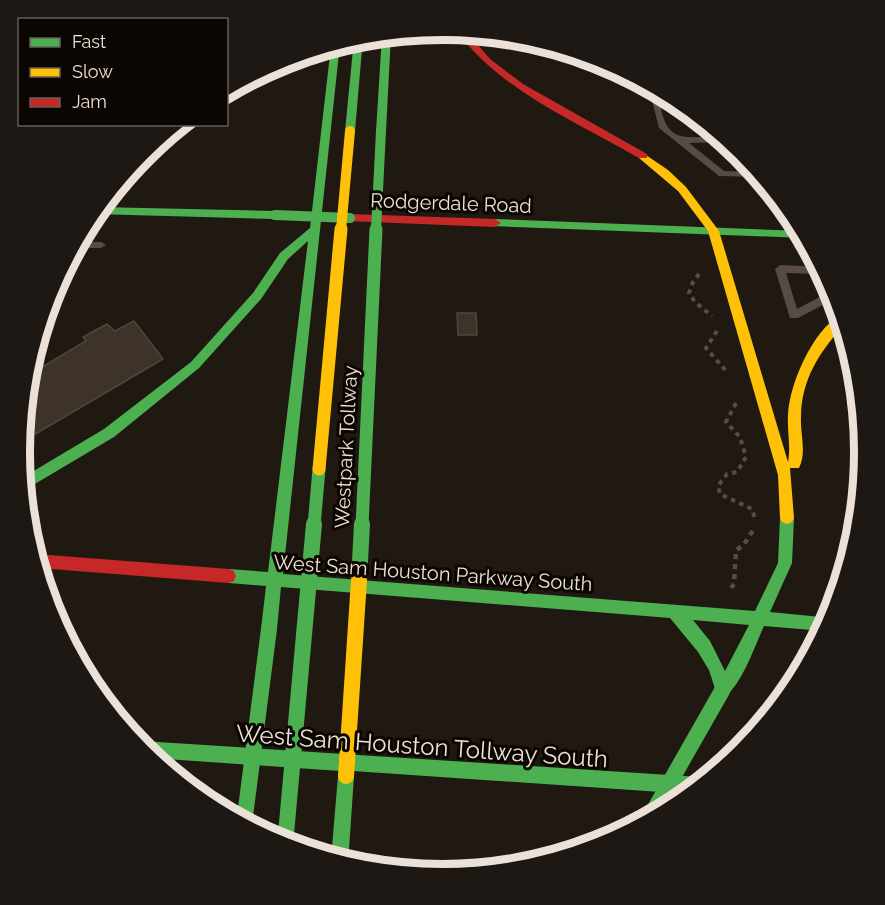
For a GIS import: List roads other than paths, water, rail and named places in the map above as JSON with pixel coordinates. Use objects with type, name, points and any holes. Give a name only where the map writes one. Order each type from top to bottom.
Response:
[{"type":"main road","points":[[468,41],[478,54],[507,79],[631,148],[680,187],[704,212],[713,231],[785,475],[784,563],[738,665],[657,805]]},
{"type":"main road","name":"Westpark Tollway","points":[[341,852],[358,603],[386,44]]},
{"type":"main road","name":"Westpark Tollway","points":[[286,834],[358,49]]},
{"type":"main road","points":[[245,815],[269,629],[335,54]]},
{"type":"main road","points":[[124,191],[139,191]]},
{"type":"main road","name":"Rodgerdale Road","points":[[301,196],[395,200]]},
{"type":"main road","points":[[111,211],[124,203],[143,200],[199,199]]},
{"type":"main road","name":"Rodgerdale Road","points":[[111,211],[792,234]]},
{"type":"main road","points":[[685,212],[719,213]]},
{"type":"main road","points":[[31,480],[110,433],[187,373],[250,304],[284,256],[315,229]]},
{"type":"main road","points":[[785,475],[796,461],[794,414],[800,384],[814,353],[835,326]]},
{"type":"main road","name":"West Sam Houston Parkway South","points":[[45,562],[818,623]]},
{"type":"main road","points":[[673,611],[709,650],[720,668],[723,689]]},
{"type":"main road","name":"West Sam Houston Tollway South","points":[[158,751],[686,785]]},
{"type":"lane","points":[[656,99],[662,126],[722,174],[747,175]]},
{"type":"lane","points":[[681,140],[712,140]]},
{"type":"lane","points":[[86,245],[101,245]]},
{"type":"lane","points":[[812,271],[780,270],[794,315],[825,299]]}]
